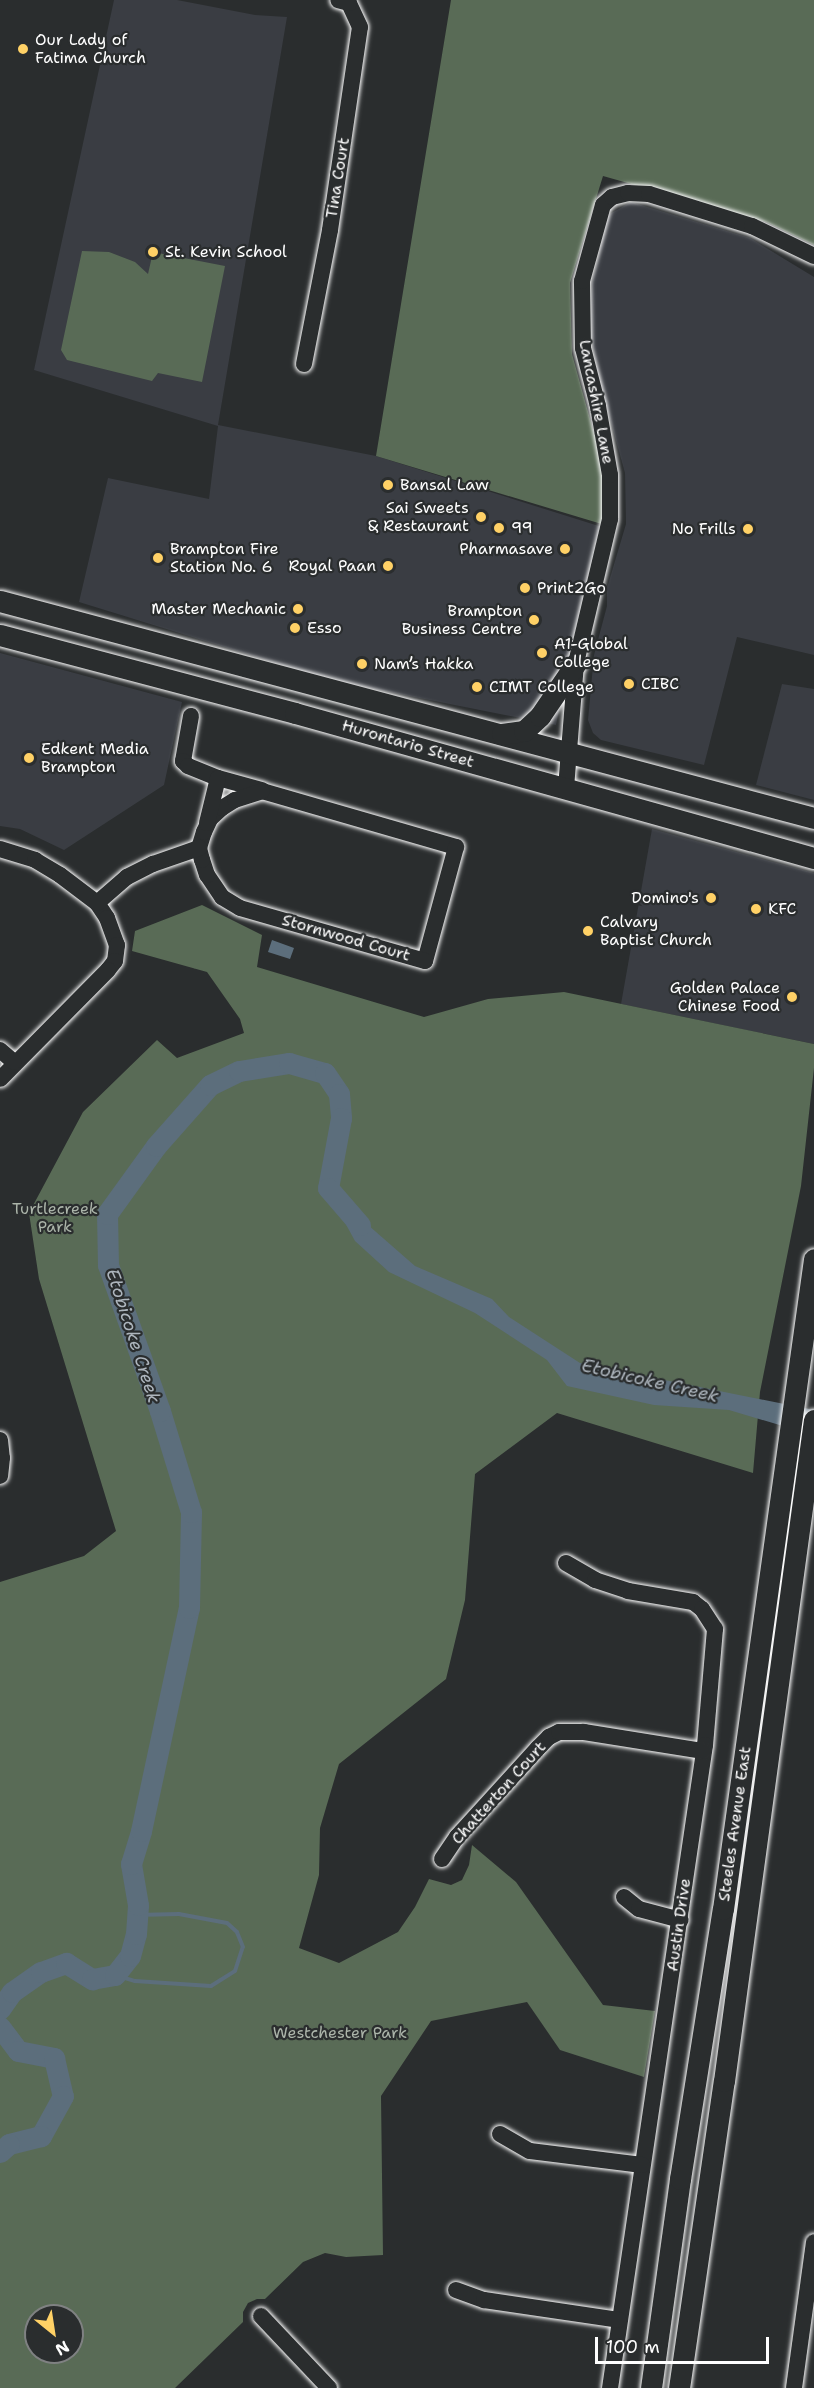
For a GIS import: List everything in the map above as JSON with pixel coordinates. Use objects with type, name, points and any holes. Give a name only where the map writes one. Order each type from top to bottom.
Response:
[{"type":"main road","name":"Hurontario Street","points":[[0,601],[808,815]]},
{"type":"main road","name":"Hurontario Street","points":[[0,635],[295,713],[814,858]]},
{"type":"main road","points":[[502,734],[524,731],[540,716],[576,663]]},
{"type":"main road","points":[[792,852],[814,865]]},
{"type":"main road","name":"Steeles Avenue East","points":[[651,2388],[680,2179],[723,1909],[814,1259]]},
{"type":"main road","name":"Steeles Avenue East","points":[[679,2388],[726,2069],[814,1419]]},
{"type":"street","name":"Tina Court","points":[[304,363],[330,230],[360,27],[349,3],[338,0]]},
{"type":"street","name":"Lancashire Lane","points":[[566,788],[567,752],[576,663],[610,519],[610,475],[598,406],[584,348],[582,304],[582,281],[603,206],[612,196],[628,193],[649,194],[752,226],[814,256]]},
{"type":"street","name":"Stornwood Court","points":[[191,716],[183,761],[188,766],[218,778],[456,847],[425,962],[240,908],[222,897],[213,886],[202,840]]},
{"type":"street","points":[[202,840],[218,778]]},
{"type":"street","points":[[97,903],[127,877],[202,840],[210,819],[222,808],[236,800],[262,791]]},
{"type":"street","points":[[0,849],[35,860],[60,875],[97,903],[115,935],[117,945],[115,961],[14,1062],[0,1079]]},
{"type":"street","points":[[0,1050],[14,1062]]},
{"type":"street","points":[[0,1440],[2,1458],[0,1476]]},
{"type":"street","name":"Austin Drive","points":[[566,1563],[595,1580],[628,1591],[693,1602],[709,1617],[715,1629],[703,1751],[681,1920],[642,2165],[610,2388]]},
{"type":"street","name":"Chatterton Court","points":[[442,1859],[457,1837],[538,1748],[549,1737],[559,1732],[584,1732],[703,1751]]},
{"type":"street","points":[[624,1897],[639,1909],[681,1920]]},
{"type":"street","points":[[500,2134],[530,2151],[642,2165]]},
{"type":"street","points":[[794,2388],[814,2242]]},
{"type":"street","points":[[456,2290],[484,2300],[619,2320]]},
{"type":"street","points":[[261,2316],[329,2388]]},
{"type":"shaded area","points":[[114,0],[177,0],[255,15],[287,17],[218,425],[376,456],[602,527],[573,641],[556,725],[334,681],[79,602],[108,478],[209,499],[218,426],[34,370]]},
{"type":"shaded area","points":[[631,202],[750,238],[814,277],[814,655],[737,637],[704,765],[601,740],[593,733],[588,720],[594,655],[607,606],[607,588],[626,524],[625,473],[598,375],[590,330],[592,283],[608,215]]},
{"type":"shaded area","points":[[0,653],[182,702],[164,785],[64,850],[20,829],[0,826]]},
{"type":"shaded area","points":[[782,684],[814,689],[814,800],[756,785]]},
{"type":"shaded area","points":[[652,829],[814,873],[814,1044],[621,1004]]},
{"type":"green space","points":[[451,0],[814,0],[814,245],[766,222],[603,176],[570,283],[572,354],[608,484],[605,525],[376,456]]},
{"type":"green space","points":[[82,251],[109,252],[135,262],[148,274],[153,252],[225,266],[202,382],[158,373],[152,381],[67,360],[61,350]]},
{"type":"green space","points":[[202,905],[262,935],[257,967],[424,1017],[488,999],[564,992],[814,1044],[814,1068],[801,1186],[760,1392],[753,1473],[557,1413],[475,1474],[465,1600],[446,1679],[339,1764],[320,1828],[319,1875],[299,1948],[339,1963],[398,1932],[415,1907],[429,1879],[451,1885],[462,1880],[469,1865],[472,1845],[516,1882],[603,2005],[655,2011],[644,2077],[560,2050],[527,2002],[431,2021],[381,2096],[383,2255],[346,2257],[325,2253],[303,2262],[265,2299],[257,2299],[248,2303],[243,2312],[243,2322],[175,2388],[0,2388],[0,1582],[84,1556],[116,1531],[39,1279],[29,1213],[83,1112],[157,1040],[177,1058],[244,1033],[240,1019],[207,972],[132,951],[135,931]]},
{"type":"water","points":[[272,940],[294,948],[290,959],[268,952]]},
{"type":"water","points":[[344,1204],[415,1266],[492,1299],[509,1317],[580,1363],[814,1410],[803,1432],[729,1410],[654,1405],[567,1386],[547,1360],[475,1313],[389,1272],[355,1241],[337,1208]]},
{"type":"waterway","name":"Etobicoke Creek","points":[[0,2009],[12,1992],[41,1972],[66,1963],[92,1979],[115,1975],[130,1956],[136,1934],[138,1905],[131,1864],[141,1831],[189,1608],[191,1512],[160,1411],[108,1265],[107,1214],[156,1146],[210,1085],[239,1071],[289,1063],[325,1073],[339,1094],[341,1118],[328,1188],[360,1225]]},
{"type":"waterway","points":[[115,1975],[135,1981],[211,1986],[235,1971],[243,1947],[237,1932],[227,1923],[179,1914],[136,1915]]},
{"type":"waterway","name":"Etobicoke Creek","points":[[0,2027],[18,2051],[54,2058],[63,2096],[41,2136],[9,2144],[0,2152]]},
{"type":"place","name":"Our Lady of Fatima Church","points":[[23,49]]},
{"type":"place","name":"St. Kevin School","points":[[153,252]]},
{"type":"place","name":"Bansal Law","points":[[388,485]]},
{"type":"place","name":"Sai Sweets & Restaurant","points":[[481,517]]},
{"type":"place","name":"99","points":[[499,528]]},
{"type":"place","name":"No Frills","points":[[748,529]]},
{"type":"place","name":"Pharmasave","points":[[565,549]]},
{"type":"place","name":"Brampton Fire Station No. 6","points":[[158,558]]},
{"type":"place","name":"Royal Paan","points":[[388,566]]},
{"type":"place","name":"Print2Go","points":[[525,588]]},
{"type":"place","name":"Master Mechanic","points":[[298,609]]},
{"type":"place","name":"Brampton Business Centre","points":[[534,620]]},
{"type":"place","name":"Esso","points":[[295,628]]},
{"type":"place","name":"A1-Global College","points":[[542,653]]},
{"type":"place","name":"Nam’s Hakka","points":[[362,664]]},
{"type":"place","name":"CIBC","points":[[629,684]]},
{"type":"place","name":"CIMT College","points":[[477,687]]},
{"type":"place","name":"Edkent Media Brampton","points":[[29,758]]},
{"type":"place","name":"Domino's","points":[[711,898]]},
{"type":"place","name":"KFC","points":[[756,909]]},
{"type":"place","name":"Calvary Baptist Church","points":[[588,931]]},
{"type":"place","name":"Golden Palace Chinese Food","points":[[792,997]]},
{"type":"park label","name":"Turtlecreek Park","points":[[55,1218]]},
{"type":"park label","name":"Westchester Park","points":[[340,2033]]}]
